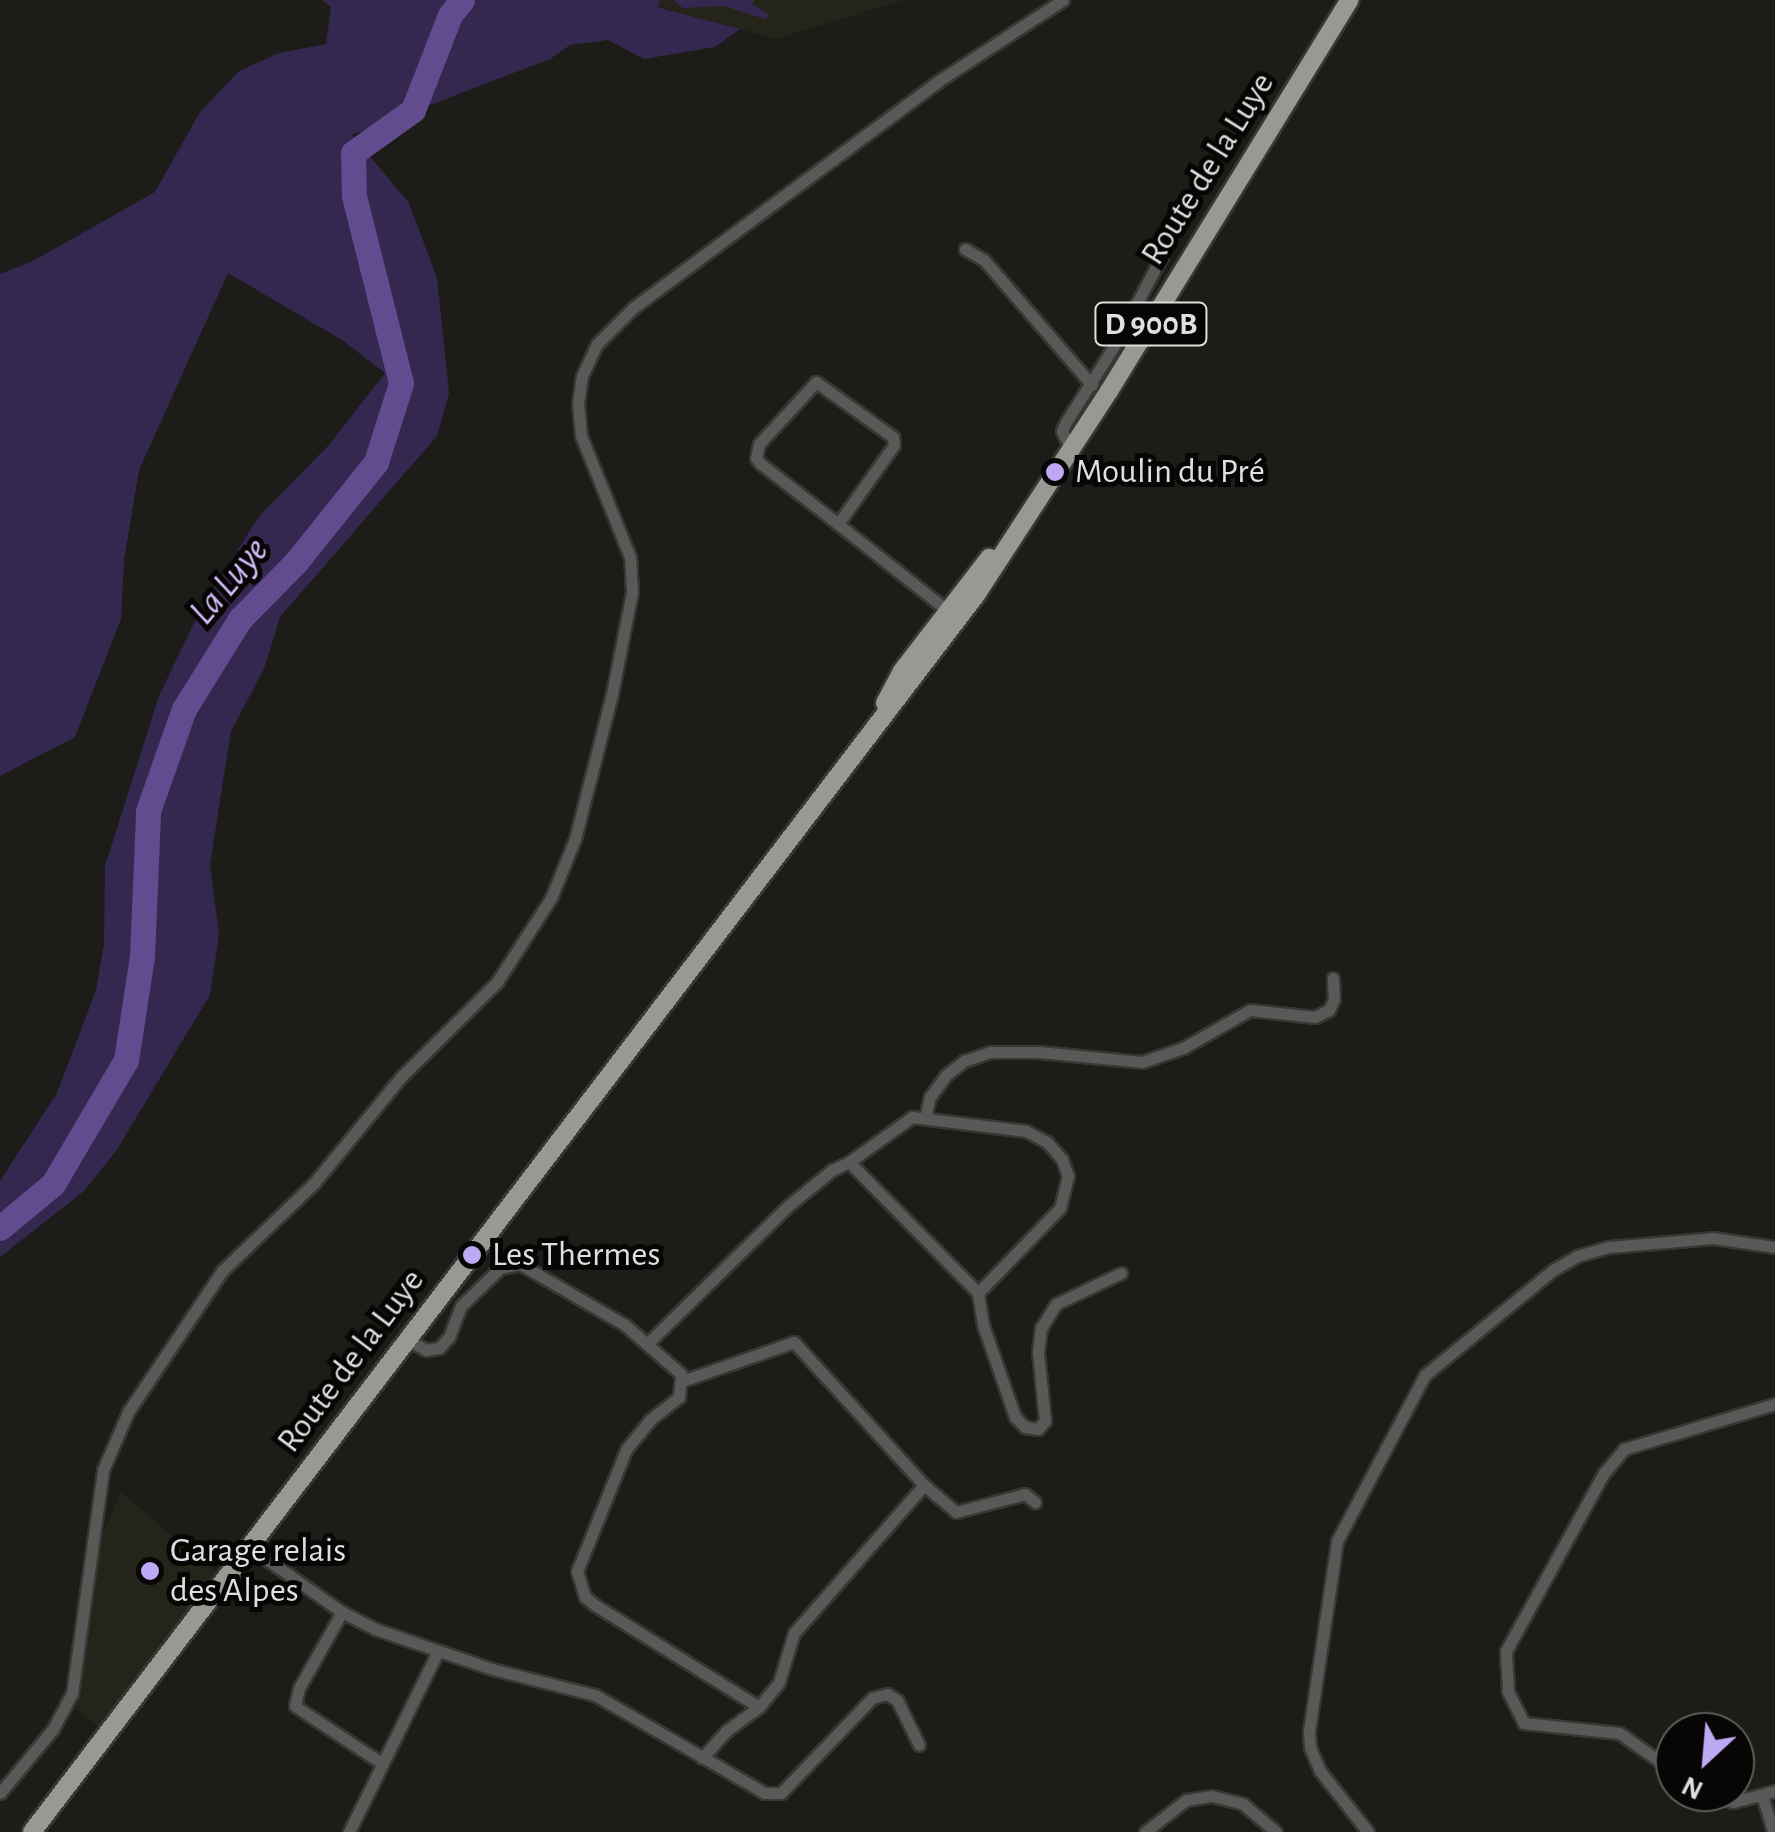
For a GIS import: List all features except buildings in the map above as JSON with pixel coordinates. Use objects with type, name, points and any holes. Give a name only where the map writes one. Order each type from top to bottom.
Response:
[{"type":"main road","name":"Route de la Luye","points":[[32,1832],[866,738],[1071,449],[1350,0]]},
{"type":"street","points":[[0,1793],[53,1729],[72,1694],[104,1470],[128,1412],[222,1271],[314,1183],[402,1076],[497,982],[551,898],[575,839],[612,694],[632,592],[630,558],[581,436],[578,404],[582,376],[597,344],[633,308],[937,82],[1063,0]]},
{"type":"street","points":[[965,249],[984,260],[1092,384]]},
{"type":"street","points":[[1071,449],[1062,431],[1164,252]]},
{"type":"street","points":[[838,524],[894,445],[893,438],[816,382],[760,444],[756,458],[838,524],[953,614]]},
{"type":"street","points":[[924,1118],[930,1097],[964,1060],[990,1052],[1039,1052],[1142,1062],[1182,1048],[1250,1010],[1315,1017],[1328,1010],[1334,999],[1333,978]]},
{"type":"street","points":[[649,1342],[788,1206],[832,1170],[850,1162],[912,1117],[1026,1131],[1048,1142],[1062,1159],[1068,1176],[1060,1208],[978,1293]]},
{"type":"street","points":[[850,1162],[978,1293],[982,1324],[1015,1417],[1025,1428],[1038,1428],[1045,1421],[1038,1352],[1041,1328],[1056,1304],[1121,1272]]},
{"type":"street","points":[[1368,1832],[1320,1771],[1309,1731],[1334,1552],[1425,1375],[1553,1270],[1577,1256],[1609,1247],[1713,1238],[1775,1247]]},
{"type":"street","points":[[408,1340],[426,1350],[439,1348],[449,1337],[460,1306],[500,1268],[520,1264],[649,1342],[681,1374],[680,1397],[650,1420],[626,1450],[576,1571],[584,1597],[595,1606],[759,1707]]},
{"type":"street","points":[[682,1382],[794,1342],[924,1485],[956,1512],[1025,1494],[1035,1502]]},
{"type":"street","points":[[1655,1758],[1619,1733],[1524,1723],[1508,1691],[1506,1651],[1608,1465],[1624,1449],[1775,1404]]},
{"type":"street","points":[[702,1758],[726,1731],[759,1707],[779,1682],[794,1633],[924,1485]]},
{"type":"street","points":[[249,1547],[342,1612],[438,1650],[595,1695],[765,1793],[782,1792],[872,1698],[886,1694],[897,1700],[918,1744]]},
{"type":"street","points":[[342,1612],[299,1688],[295,1706],[383,1764]]},
{"type":"street","points":[[349,1832],[438,1650]]},
{"type":"street","points":[[1755,1796],[1775,1790]]},
{"type":"street","points":[[1762,1795],[1773,1832]]},
{"type":"street","points":[[1145,1832],[1186,1800],[1212,1796],[1243,1804],[1276,1832]]},
{"type":"shaded area","points":[[322,0],[660,0],[657,7],[740,29],[715,47],[644,59],[608,40],[570,45],[550,59],[352,135],[409,203],[437,278],[449,393],[437,436],[280,617],[264,669],[231,731],[210,864],[219,935],[210,995],[116,1151],[84,1191],[0,1257],[0,1181],[57,1093],[96,990],[104,944],[105,866],[159,696],[203,604],[260,515],[329,445],[385,373],[342,340],[228,273],[139,470],[124,560],[121,619],[75,737],[0,776],[0,274],[31,262],[155,192],[200,112],[239,71],[279,53],[326,44],[331,7]]},
{"type":"shaded area","points":[[660,0],[903,0],[776,39],[656,6]]},
{"type":"shaded area","points":[[673,0],[754,0],[752,4],[770,15],[765,19],[724,6],[683,8]]},
{"type":"shaded area","points":[[121,1492],[216,1572],[99,1727],[76,1709],[95,1552]]},
{"type":"waterway","name":"La Luye","points":[[0,1228],[53,1184],[126,1060],[142,957],[148,811],[184,709],[240,619],[296,562],[376,462],[401,383],[354,196],[353,153],[413,110],[450,15],[462,0]]},
{"type":"place","name":"Moulin du Pré","points":[[1055,472]]},
{"type":"place","name":"Les Thermes","points":[[472,1255]]},
{"type":"place","name":"Garage relais des Alpes","points":[[150,1571]]}]
